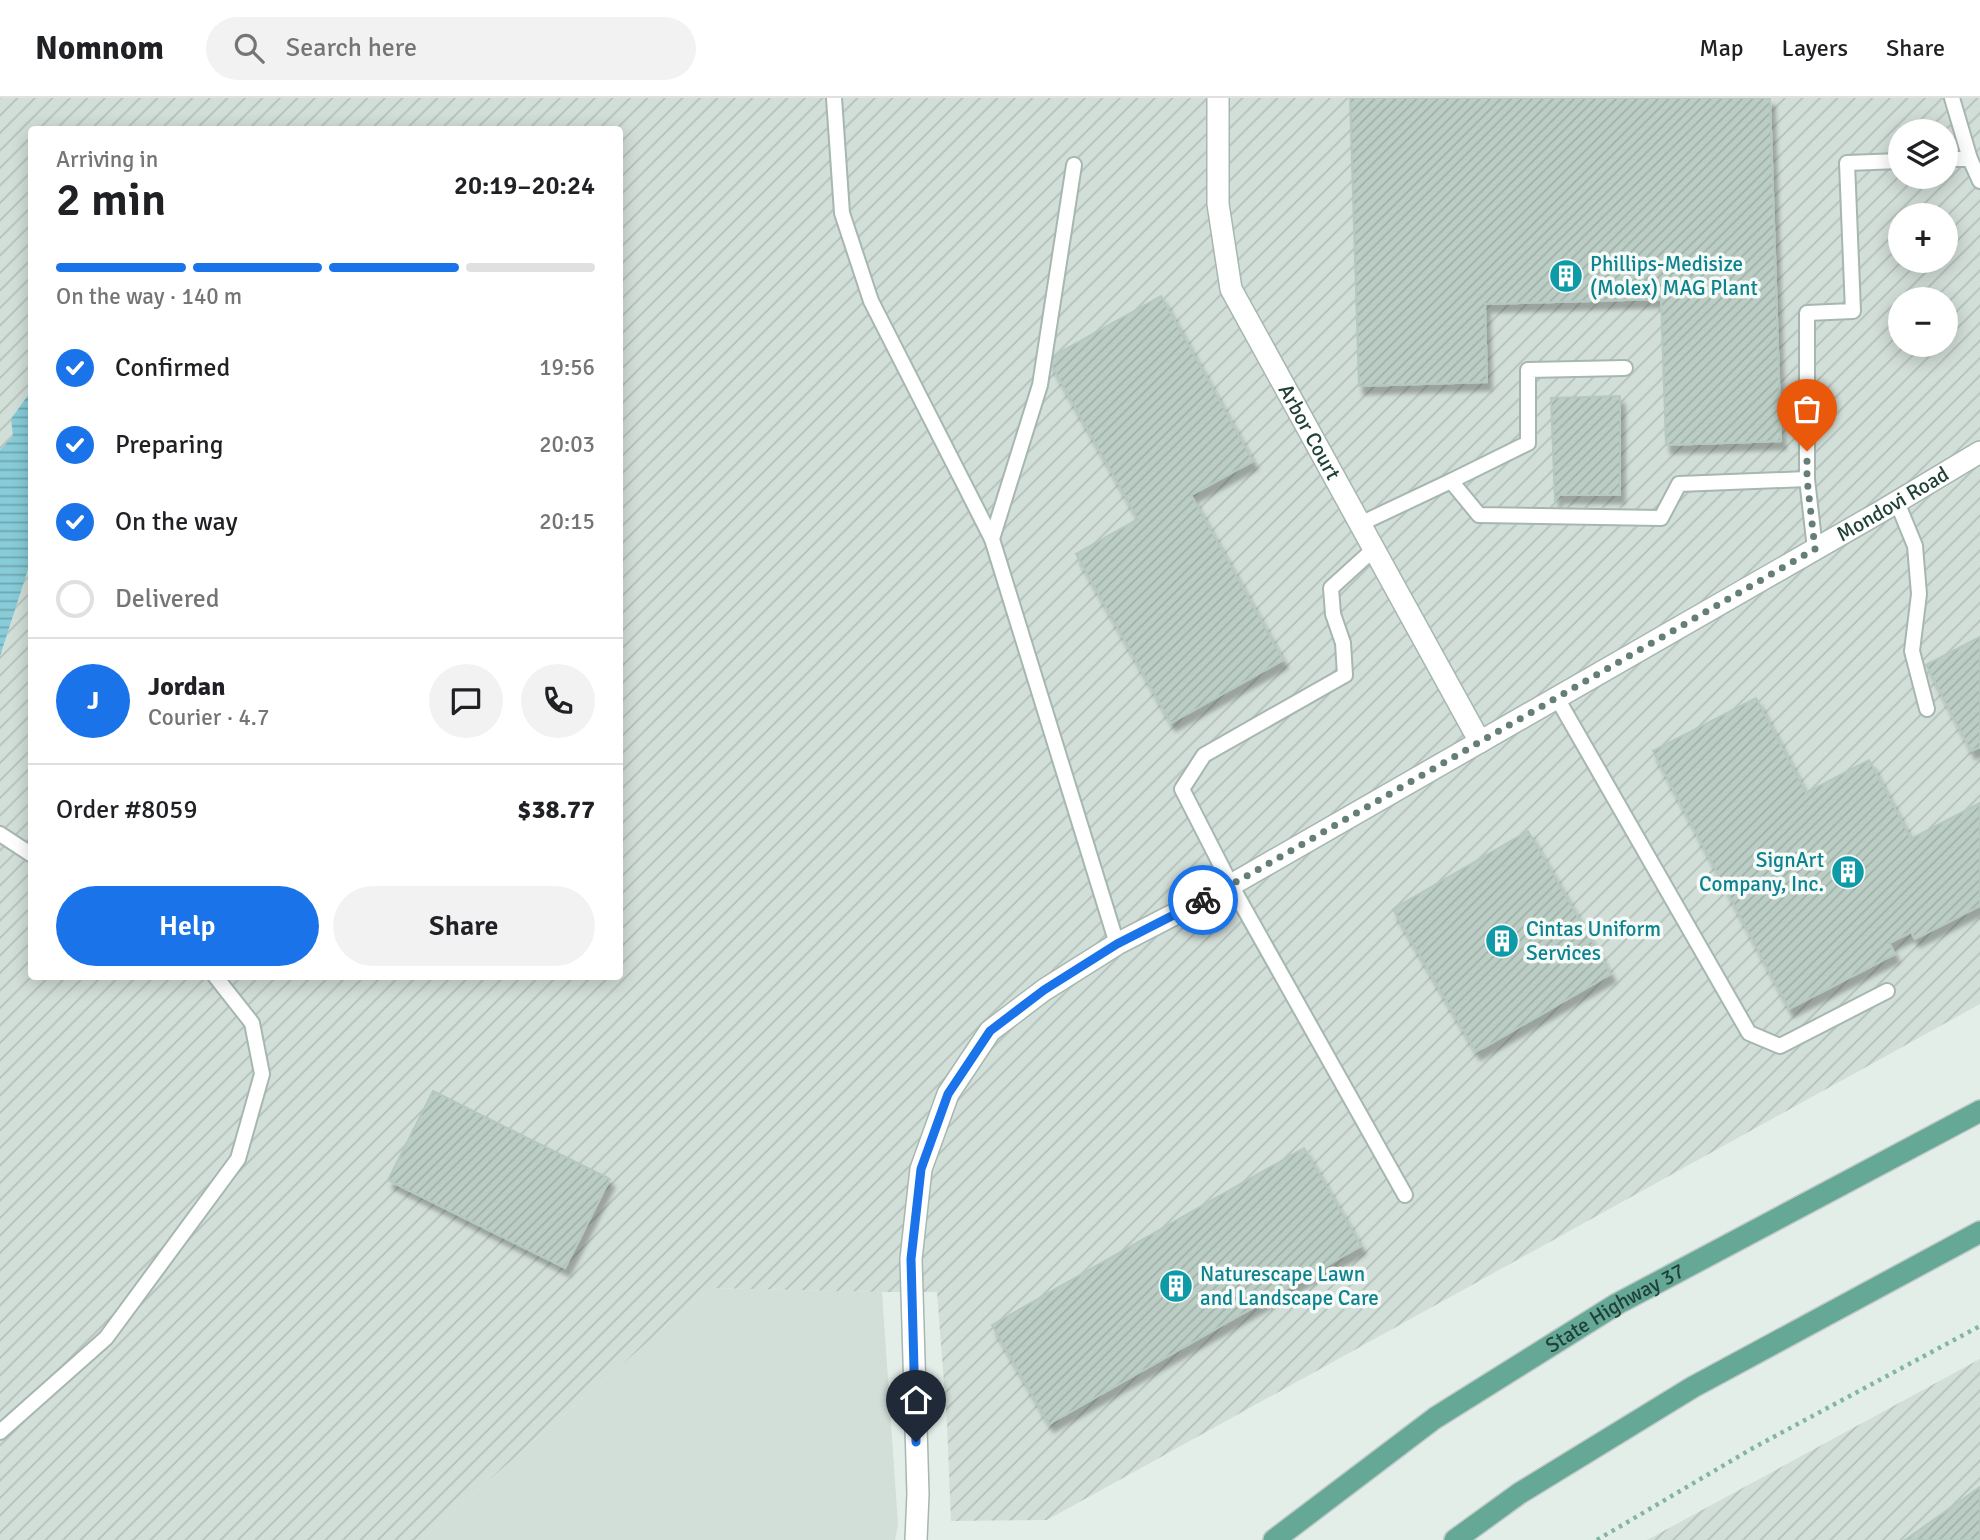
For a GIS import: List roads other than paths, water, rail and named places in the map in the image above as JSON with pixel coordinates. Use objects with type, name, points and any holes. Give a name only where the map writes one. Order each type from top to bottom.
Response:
[{"type":"main road","name":"State Highway 37","points":[[1273,1540],[1435,1418],[1595,1318],[1980,1111]]},
{"type":"main road","points":[[1455,1540],[1520,1493],[1693,1387],[1980,1231]]},
{"type":"street","name":"Arbor Court","points":[[1218,98],[1218,204],[1231,289],[1480,742]]},
{"type":"street","name":"Mondovi Road","points":[[916,1540],[918,1494],[911,1259],[921,1169],[948,1094],[990,1031],[1044,990],[1117,944],[1231,885],[1980,452]]},
{"type":"lane","points":[[834,98],[842,213],[872,302],[992,539],[1117,944]]},
{"type":"lane","points":[[1952,98],[1970,159],[1980,181]]},
{"type":"lane","points":[[1958,159],[1970,159]]},
{"type":"lane","points":[[1815,549],[1807,479],[1807,313],[1853,312],[1847,163],[1888,161]]},
{"type":"lane","points":[[992,539],[1040,385],[1074,165]]},
{"type":"lane","points":[[1360,524],[1528,443],[1528,370],[1625,368]]},
{"type":"lane","points":[[1451,481],[1479,515],[1661,518],[1679,484],[1807,479]]},
{"type":"lane","points":[[1897,502],[1915,547],[1919,594],[1912,651],[1927,709]]},
{"type":"lane","points":[[1374,549],[1331,588],[1333,614],[1343,643],[1345,675],[1204,755],[1182,789],[1231,885],[1405,1195]]},
{"type":"lane","points":[[1557,698],[1749,1032],[1780,1046],[1887,991]]},
{"type":"lane","points":[[0,834],[28,852]]},
{"type":"lane","points":[[0,1432],[106,1338],[239,1159],[262,1074],[251,1023],[218,980]]},
{"type":"water","points":[[28,395],[28,569],[0,656],[0,450],[13,436],[11,419]]},
{"type":"place","name":"Phillips-Medisize (Molex) MAG Plant","points":[[1566,276]]},
{"type":"place","name":"SignArt Company, Inc.","points":[[1848,872]]},
{"type":"place","name":"Cintas Uniform Services","points":[[1502,941]]},
{"type":"place","name":"Naturescape Lawn and Landscape Care","points":[[1176,1286]]}]
